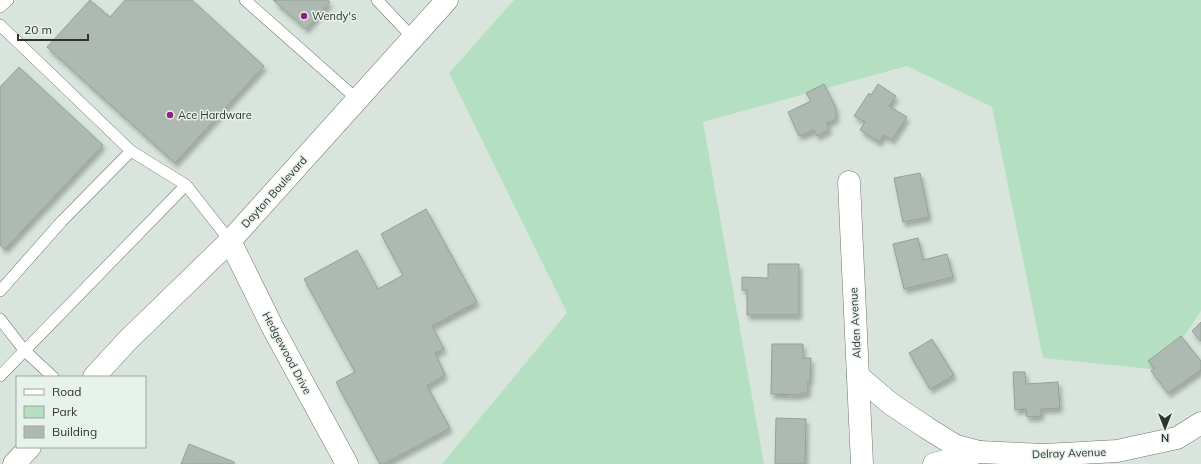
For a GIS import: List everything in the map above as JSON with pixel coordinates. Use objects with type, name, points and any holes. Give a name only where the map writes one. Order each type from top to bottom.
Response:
[{"type":"street","name":"Dayton Boulevard","points":[[95,376],[127,341],[230,241],[447,0]]},
{"type":"street","name":"Alden Avenue","points":[[849,182],[862,464]]},
{"type":"street","name":"Hedgewood Drive","points":[[230,241],[273,328],[347,464]]},
{"type":"street","points":[[858,376],[891,404],[927,428],[956,446],[979,452]]},
{"type":"street","name":"Delray Avenue","points":[[934,464],[979,452],[1045,455],[1117,451],[1177,438],[1201,423]]},
{"type":"street","points":[[14,464],[29,448]]},
{"type":"lane","points":[[0,7],[8,0]]},
{"type":"lane","points":[[246,0],[358,100]]},
{"type":"lane","points":[[377,0],[413,38]]},
{"type":"lane","points":[[0,24],[131,151],[186,184],[230,241]]},
{"type":"lane","points":[[0,291],[62,221],[131,151]]},
{"type":"lane","points":[[0,376],[186,184]]},
{"type":"lane","points":[[0,319],[24,350],[52,376]]},
{"type":"green space","points":[[514,0],[1201,0],[1201,311],[1161,370],[1043,358],[992,107],[907,66],[703,122],[764,464],[442,464],[567,313],[449,73]]},
{"type":"building","name":"Ace Hardware","points":[[90,0],[110,17],[125,0],[192,0],[264,66],[175,163],[47,47]]},
{"type":"building","name":"Wendy's","points":[[273,0],[328,0],[330,2],[306,29]]},
{"type":"building","points":[[19,67],[103,145],[5,249],[0,245],[0,87]]},
{"type":"building","points":[[824,84],[836,108],[836,119],[827,123],[829,130],[817,136],[814,130],[799,136],[788,112],[811,101],[806,93]]},
{"type":"building","points":[[878,84],[896,96],[889,106],[907,117],[892,140],[884,135],[879,142],[860,130],[865,122],[854,116],[869,93],[871,95]]},
{"type":"building","points":[[920,173],[929,217],[903,222],[894,178]]},
{"type":"building","points":[[426,209],[477,302],[432,326],[444,349],[435,353],[445,375],[427,386],[450,428],[384,464],[380,464],[336,382],[355,372],[304,279],[357,250],[378,289],[403,275],[381,234]]},
{"type":"building","points":[[918,238],[923,260],[947,254],[953,277],[904,289],[893,244]]},
{"type":"building","points":[[768,264],[799,264],[799,315],[747,315],[747,290],[742,290],[742,277],[768,278]]},
{"type":"building","points":[[1201,322],[1201,341],[1192,331]]},
{"type":"building","points":[[1181,336],[1201,361],[1201,370],[1168,393],[1151,371],[1155,368],[1148,361]]},
{"type":"building","points":[[932,339],[954,375],[930,389],[909,353]]},
{"type":"building","points":[[772,344],[803,344],[803,358],[811,358],[808,393],[801,393],[801,395],[771,394]]},
{"type":"building","points":[[1013,372],[1025,372],[1026,384],[1058,382],[1060,408],[1041,409],[1041,416],[1027,417],[1026,409],[1015,410]]},
{"type":"building","points":[[776,418],[806,419],[805,464],[775,464]]},
{"type":"building","points":[[189,444],[234,462],[234,464],[181,464]]},
{"type":"place","name":"Wendy's","points":[[304,16]]},
{"type":"place","name":"Ace Hardware","points":[[170,115]]}]
